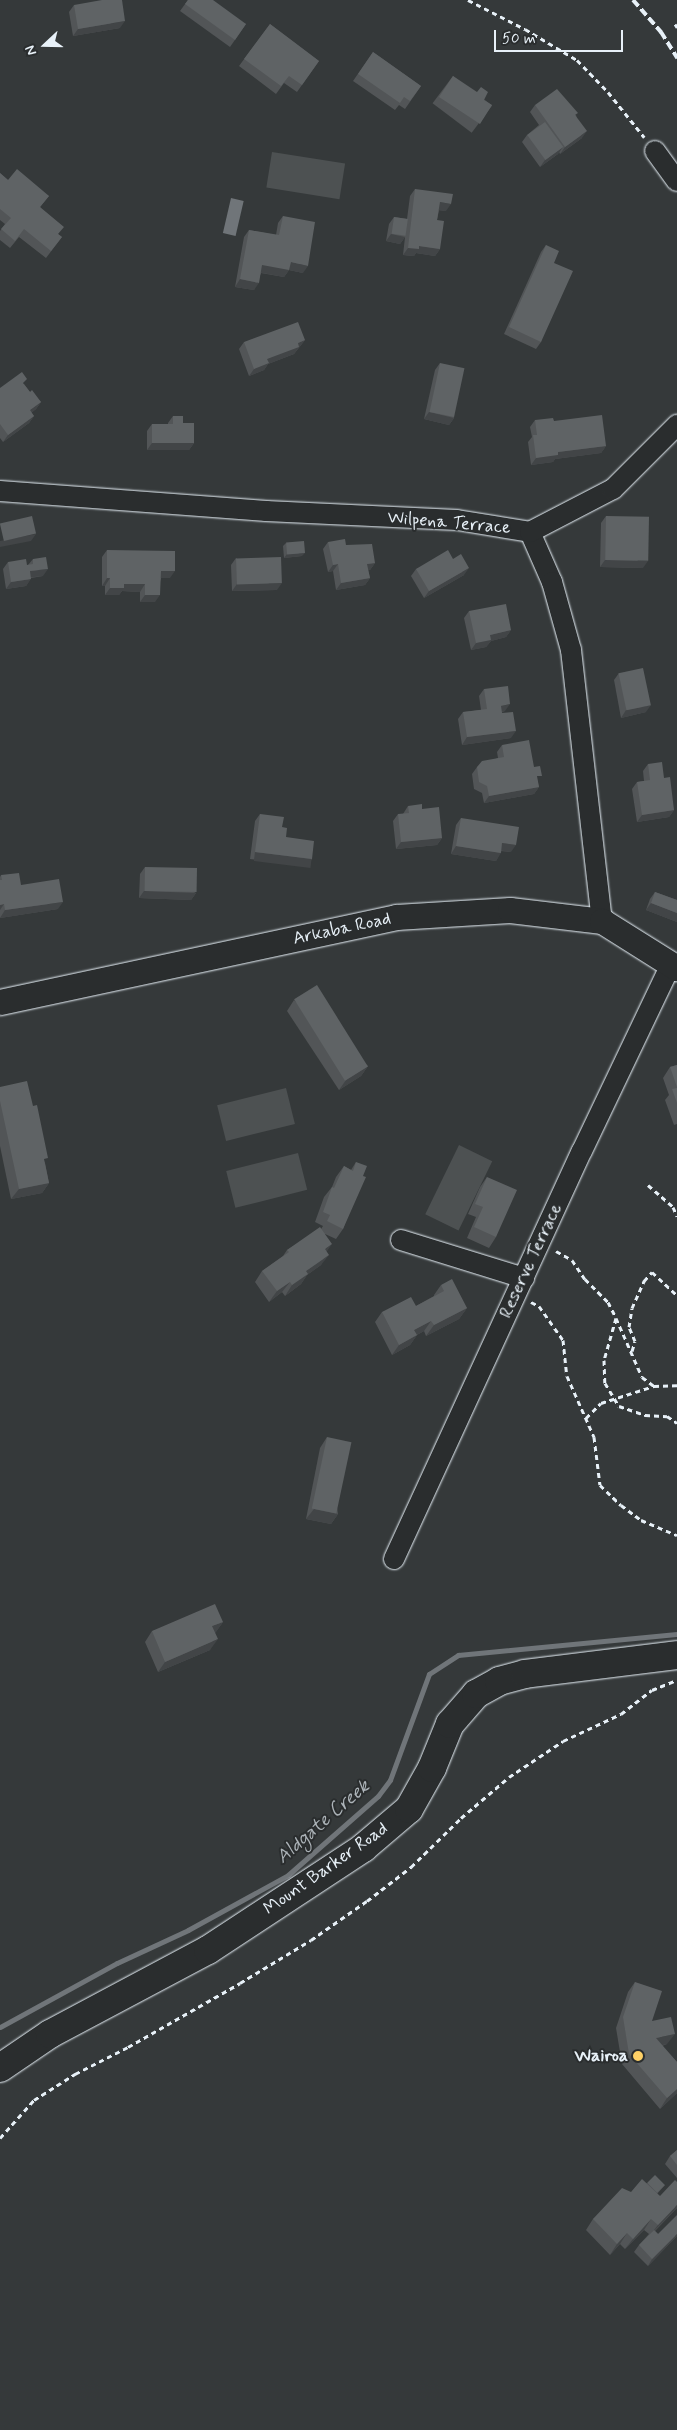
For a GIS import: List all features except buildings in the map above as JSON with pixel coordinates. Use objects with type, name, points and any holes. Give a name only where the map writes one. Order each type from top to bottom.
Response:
[{"type":"main road","name":"Mount Barker Road","points":[[0,2068],[50,2034],[208,1950],[363,1848],[408,1809],[432,1768],[450,1724],[476,1694],[500,1681],[525,1674],[677,1655]]},
{"type":"street","points":[[655,151],[677,180]]},
{"type":"street","points":[[530,532],[613,489],[677,425]]},
{"type":"street","name":"Wilpena Terrace","points":[[0,491],[266,511],[457,520],[530,532],[552,582],[570,650],[602,921]]},
{"type":"street","name":"Arkaba Road","points":[[0,1002],[396,917],[510,910],[602,921],[674,966]]},
{"type":"street","name":"Reserve Terrace","points":[[394,1559],[540,1241],[674,966]]},
{"type":"street","points":[[400,1240],[520,1286]]},
{"type":"path","points":[[468,0],[526,29],[577,60],[608,92],[655,151]]},
{"type":"path","points":[[648,1185],[673,1207],[677,1216]]},
{"type":"path","points":[[540,1241],[572,1260],[585,1279],[608,1302],[632,1351],[642,1377],[654,1386]]},
{"type":"path","points":[[632,1351],[635,1341],[629,1326],[632,1308],[644,1281],[652,1272],[676,1293]]},
{"type":"path","points":[[520,1286],[539,1306],[563,1340],[567,1376],[594,1437],[600,1485],[621,1505],[641,1520],[677,1535]]},
{"type":"path","points":[[616,1318],[604,1360],[605,1383],[619,1406],[645,1415],[666,1416],[677,1423]]},
{"type":"path","points":[[586,1418],[601,1403],[614,1398],[654,1386],[677,1385]]},
{"type":"path","points":[[0,2138],[34,2100],[75,2074],[128,2047],[240,1983],[311,1940],[367,1901],[411,1867],[461,1818],[509,1777],[563,1741],[622,1714],[652,1690],[677,1680]]},
{"type":"shaded area","points":[[272,152],[345,164],[339,199],[266,188]]},
{"type":"shaded area","points":[[231,198],[244,201],[236,236],[223,233]]},
{"type":"shaded area","points":[[286,1088],[295,1124],[226,1141],[217,1105]]},
{"type":"shaded area","points":[[459,1145],[492,1161],[459,1230],[425,1214]]},
{"type":"shaded area","points":[[298,1153],[307,1190],[235,1208],[226,1171]]},
{"type":"waterway","name":"Aldgate Creek","points":[[0,2027],[117,1963],[188,1930],[288,1875],[378,1796],[390,1780],[429,1674],[458,1655],[677,1634]]},
{"type":"railway","points":[[633,0],[661,32],[677,58]]},
{"type":"place","name":"Wairoa","points":[[638,2056]]}]
